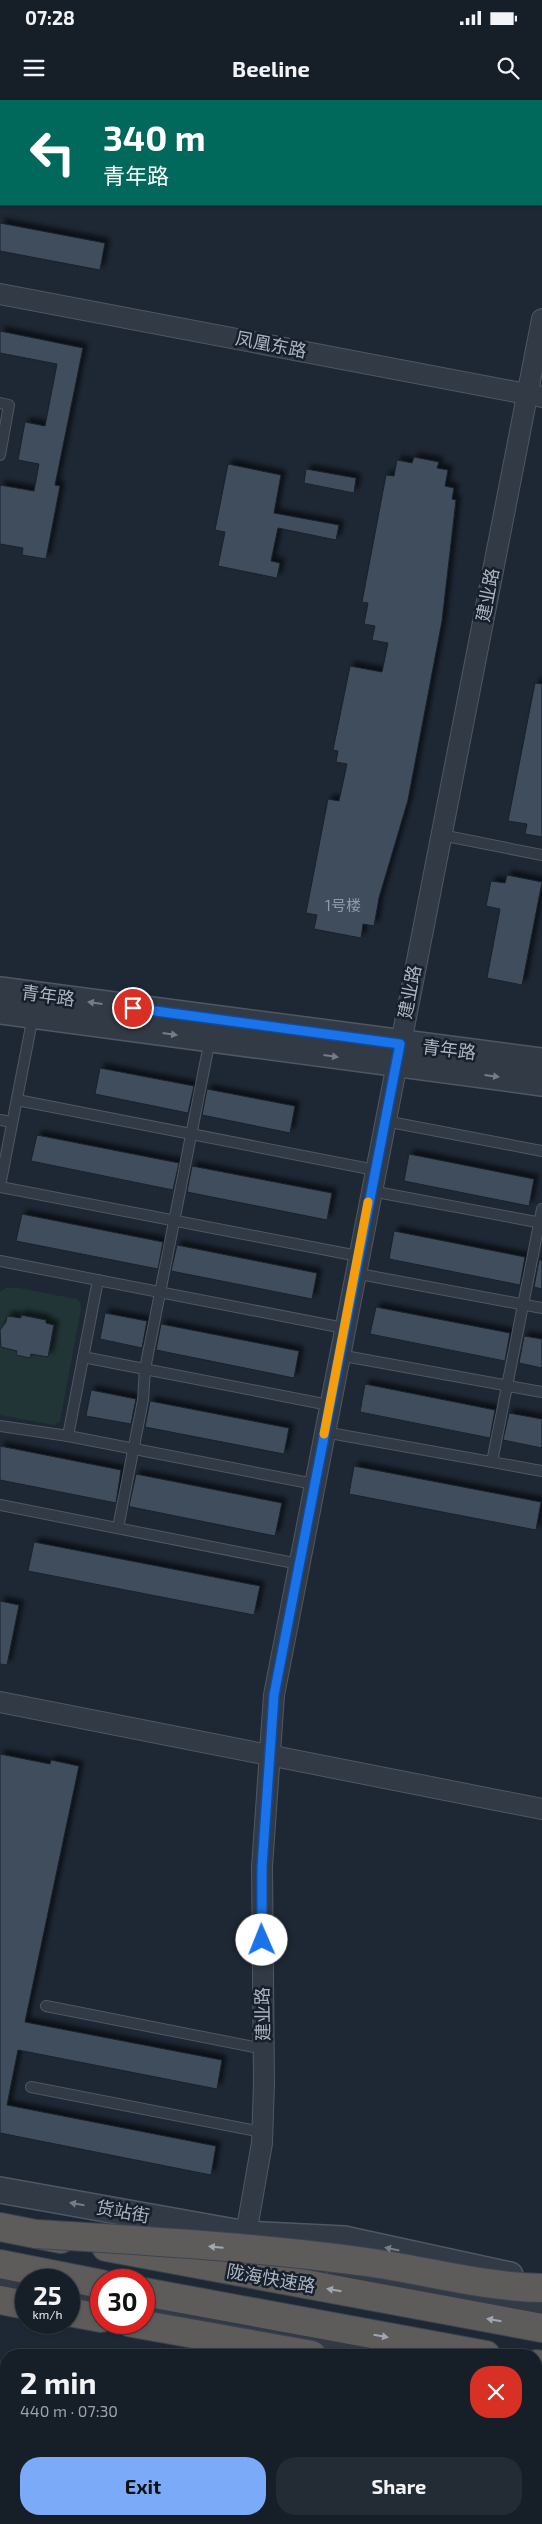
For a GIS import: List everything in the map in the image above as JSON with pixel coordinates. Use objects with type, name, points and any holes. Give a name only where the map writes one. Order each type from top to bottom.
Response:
[{"type":"highway","name":"陇海快速路","points":[[0,2227],[542,2328]]},
{"type":"highway","points":[[37,2234],[149,2241],[366,2262],[510,2287],[542,2288]]},
{"type":"highway","points":[[0,2264],[90,2282]]},
{"type":"highway","name":"陇海快速路","points":[[155,2294],[453,2349]]},
{"type":"highway","points":[[0,2300],[15,2303]]},
{"type":"highway","points":[[155,2327],[278,2349]]},
{"type":"street","name":"凤凰东路","points":[[0,294],[535,396]]},
{"type":"street","name":"建业路","points":[[246,2234],[262,2132],[264,2049],[262,1867],[268,1754],[274,1695],[370,1191],[441,835],[535,396],[542,319]]},
{"type":"street","name":"青年路","points":[[0,990],[398,1054],[542,1083]]},
{"type":"street","name":"青年路","points":[[0,1011],[210,1039],[398,1054],[542,1061]]},
{"type":"street","points":[[0,1702],[542,1809]]},
{"type":"street","name":"货站街","points":[[0,2190],[246,2234]]},
{"type":"street","points":[[246,2234],[344,2239],[542,2282]]},
{"type":"street","points":[[246,2234],[364,2275],[542,2309]]},
{"type":"street","points":[[0,2280],[15,2283]]},
{"type":"street","points":[[155,2310],[354,2349]]},
{"type":"street","points":[[238,2326],[238,2349]]},
{"type":"lane","points":[[0,403],[9,405],[0,455]]},
{"type":"lane","points":[[441,835],[542,855]]},
{"type":"lane","points":[[33,1016],[0,1186],[174,1220],[542,1308]]},
{"type":"lane","points":[[118,1528],[143,1400],[144,1369],[210,1039]]},
{"type":"lane","points":[[17,1100],[375,1170]]},
{"type":"lane","points":[[0,1120],[12,1122]]},
{"type":"lane","points":[[385,1122],[542,1151]]},
{"type":"lane","points":[[370,1191],[541,1223]]},
{"type":"lane","points":[[492,1462],[541,1223],[542,1209]]},
{"type":"lane","points":[[0,1261],[344,1328]]},
{"type":"lane","points":[[68,1436],[98,1280]]},
{"type":"lane","points":[[339,1355],[542,1392]]},
{"type":"lane","points":[[83,1358],[329,1405]]},
{"type":"lane","points":[[0,1426],[68,1436],[314,1484]]},
{"type":"lane","points":[[324,1432],[542,1471]]},
{"type":"lane","points":[[0,1506],[299,1564]]},
{"type":"lane","points":[[46,2006],[264,2049]]},
{"type":"lane","points":[[31,2087],[262,2132]]},
{"type":"green space","points":[[6,1288],[19,1288],[76,1299],[80,1302],[81,1309],[60,1421],[54,1425],[0,1415],[0,1292]]},
{"type":"building","points":[[0,223],[105,243],[100,270],[0,251]]},
{"type":"building","points":[[0,331],[83,348],[55,485],[60,486],[46,559],[22,555],[23,548],[0,544],[0,485],[34,491],[39,464],[18,460],[25,422],[45,426],[57,364],[0,353]]},
{"type":"building","points":[[414,457],[439,462],[437,468],[448,470],[445,486],[454,488],[452,499],[456,500],[442,621],[408,800],[379,898],[374,926],[363,924],[361,938],[314,929],[317,915],[306,913],[328,799],[339,801],[347,764],[336,762],[338,751],[333,750],[350,666],[382,672],[388,643],[372,640],[375,626],[364,624],[368,603],[362,602],[386,475],[394,476],[397,460],[412,463]]},
{"type":"building","points":[[228,464],[281,475],[274,513],[339,525],[336,540],[278,528],[271,561],[280,563],[277,578],[218,566],[225,532],[215,530]]},
{"type":"building","points":[[306,469],[356,478],[354,493],[304,483]]},
{"type":"building","points":[[535,683],[542,684],[542,837],[525,834],[527,824],[508,821]]},
{"type":"building","points":[[507,875],[542,882],[522,985],[487,978],[500,909],[486,906],[491,881],[505,883]]},
{"type":"building","points":[[100,1068],[194,1086],[188,1113],[95,1094]]},
{"type":"building","points":[[207,1089],[295,1106],[290,1133],[202,1115]]},
{"type":"building","points":[[37,1135],[179,1163],[173,1190],[31,1161]]},
{"type":"building","points":[[409,1154],[534,1179],[529,1206],[404,1181]]},
{"type":"building","points":[[192,1166],[332,1193],[327,1220],[187,1192]]},
{"type":"building","points":[[22,1214],[163,1242],[158,1269],[16,1241]]},
{"type":"building","points":[[394,1231],[525,1257],[520,1285],[389,1259]]},
{"type":"building","points":[[177,1245],[317,1273],[312,1299],[171,1271]]},
{"type":"building","points":[[539,1260],[542,1260],[542,1289],[534,1287]]},
{"type":"building","points":[[376,1307],[510,1333],[505,1361],[370,1334]]},
{"type":"building","points":[[105,1313],[147,1321],[142,1348],[100,1339]]},
{"type":"building","points":[[21,1315],[46,1320],[46,1323],[54,1325],[48,1357],[31,1354],[30,1358],[16,1355],[17,1351],[1,1347],[0,1330],[6,1322],[7,1316],[21,1318]]},
{"type":"building","points":[[161,1324],[299,1351],[294,1378],[156,1350]]},
{"type":"building","points":[[524,1336],[542,1339],[542,1368],[519,1363]]},
{"type":"building","points":[[365,1384],[495,1410],[490,1438],[360,1412]]},
{"type":"building","points":[[91,1390],[136,1399],[131,1424],[86,1416]]},
{"type":"building","points":[[150,1401],[289,1428],[284,1454],[145,1427]]},
{"type":"building","points":[[509,1413],[542,1419],[542,1448],[503,1440]]},
{"type":"building","points":[[0,1446],[121,1470],[116,1503],[0,1480]]},
{"type":"building","points":[[354,1466],[541,1502],[536,1530],[349,1494]]},
{"type":"building","points":[[136,1474],[282,1503],[275,1536],[131,1507],[129,1506]]},
{"type":"building","points":[[34,1542],[260,1586],[254,1615],[28,1571]]},
{"type":"building","points":[[0,1601],[19,1605],[7,1665],[0,1664]]},
{"type":"building","points":[[0,1754],[50,1764],[51,1760],[79,1766],[25,2022],[222,2060],[217,2089],[18,2050],[7,2105],[216,2146],[211,2175],[0,2133]]},
{"type":"slow traffic","points":[[324,1434],[368,1202]]},
{"type":"route","points":[[133,1008],[400,1044],[362,1231],[274,1695],[270,1721],[262,1867],[262,1940]]}]
